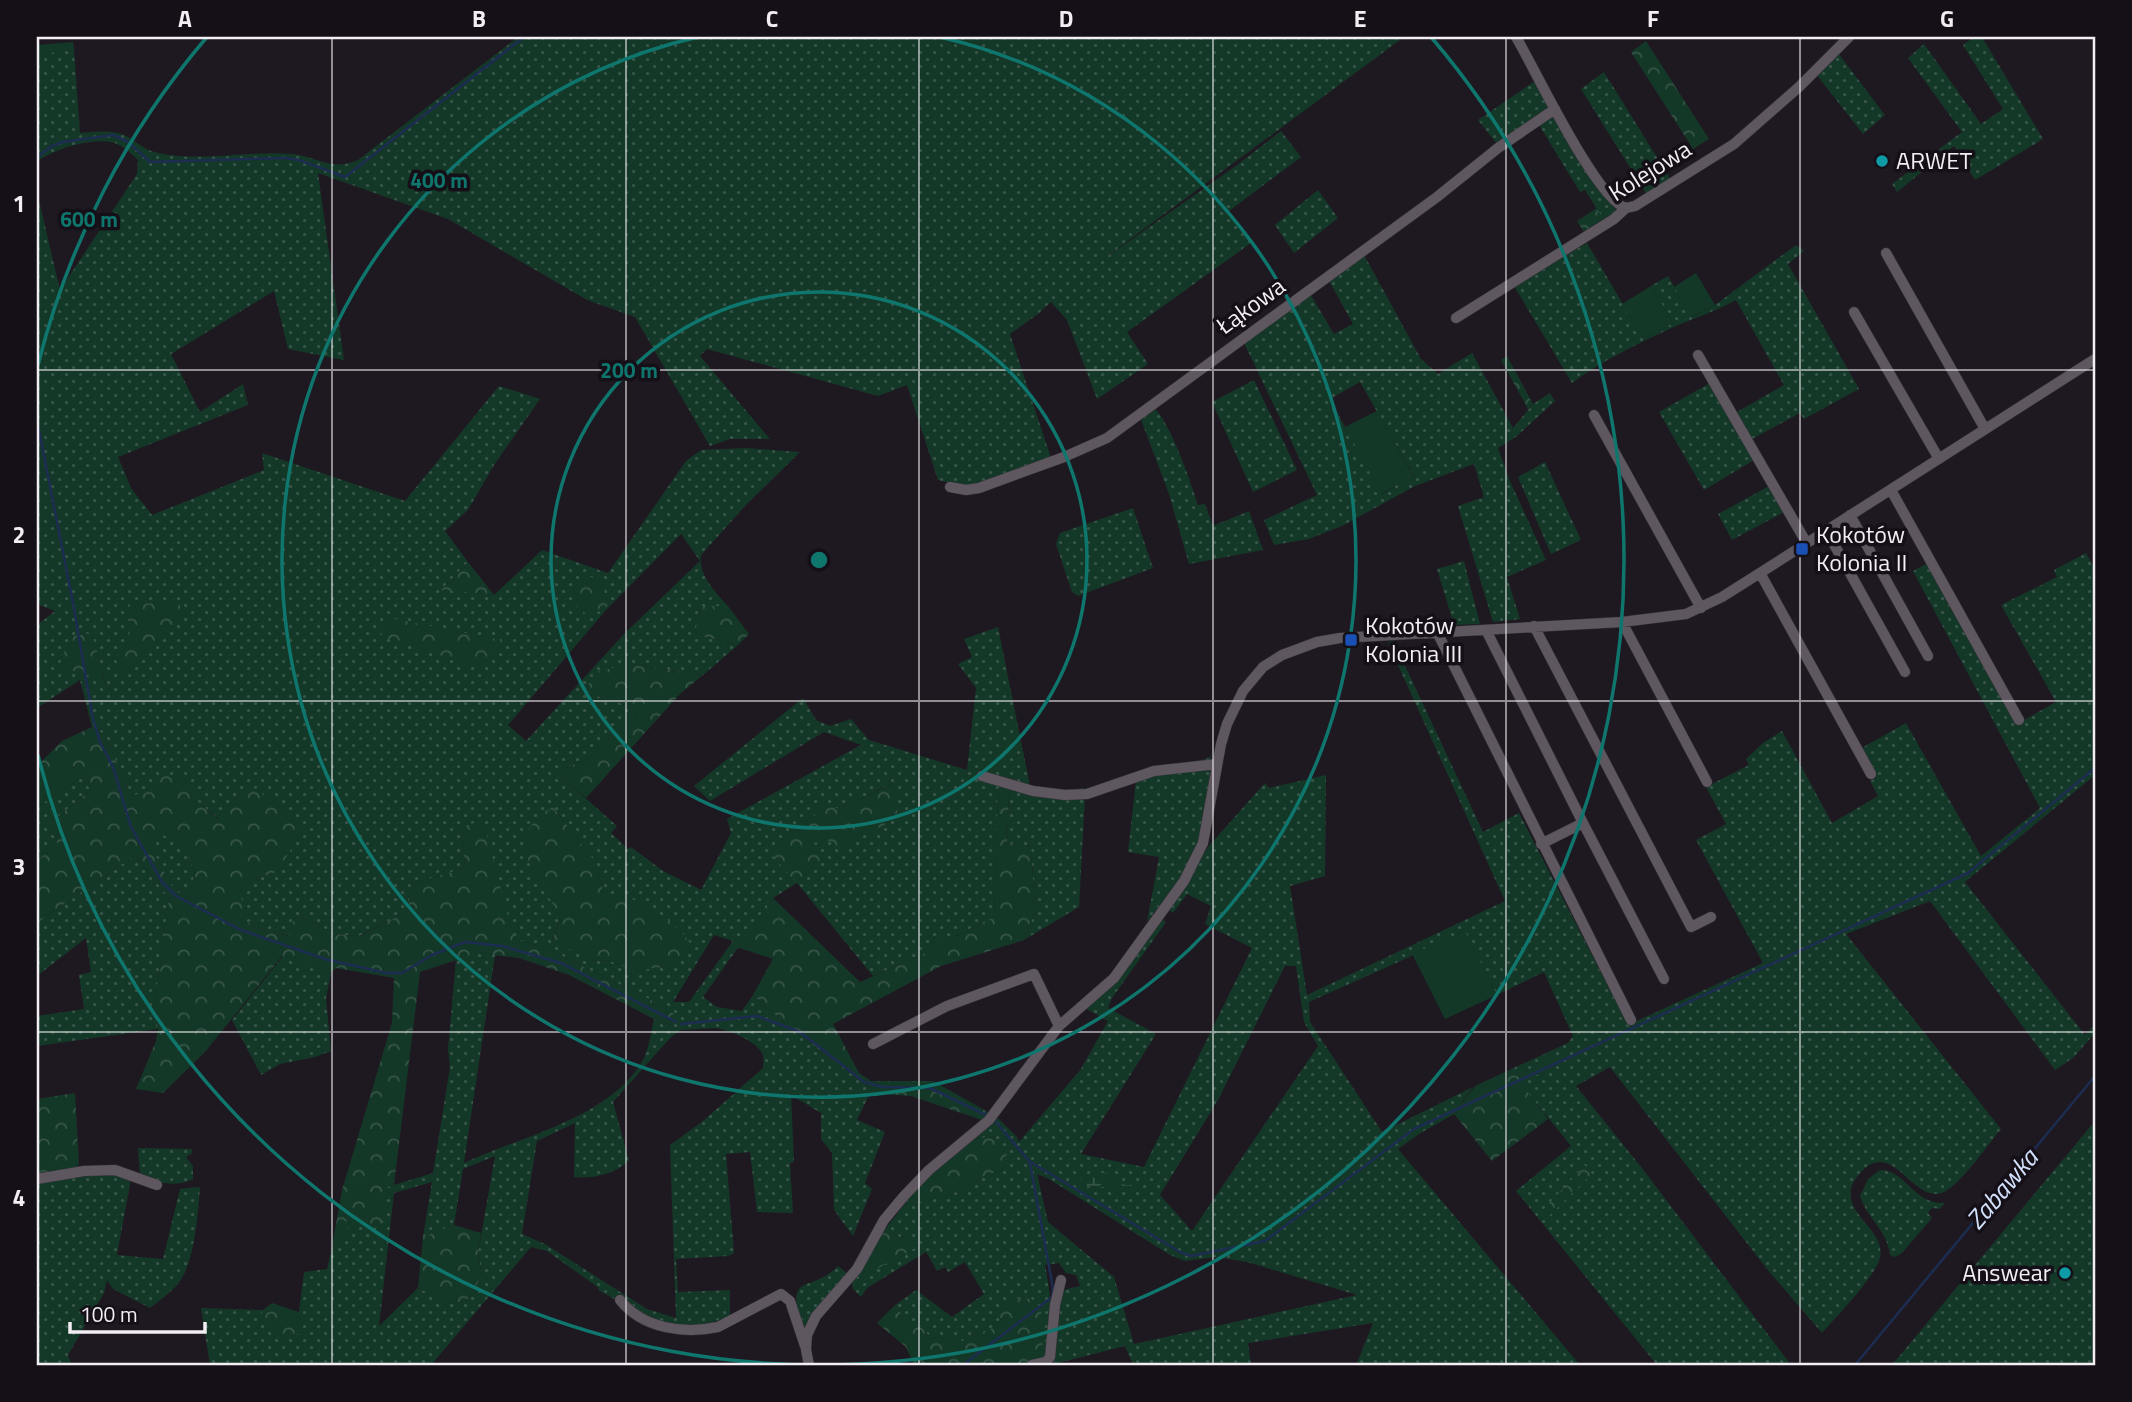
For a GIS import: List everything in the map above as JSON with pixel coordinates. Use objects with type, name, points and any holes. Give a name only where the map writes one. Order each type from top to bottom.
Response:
[{"type":"street","points":[[1516,37],[1604,190],[1615,203],[1626,208]]},
{"type":"street","name":"Kolejowa","points":[[1456,318],[1614,219],[1626,208],[1635,206],[1734,144],[1799,88],[1849,37]]},
{"type":"street","name":"Łąkowa","points":[[950,487],[966,490],[979,488],[1107,438],[1437,197],[1498,148],[1555,109]]},
{"type":"street","points":[[1886,253],[1985,429]]},
{"type":"street","points":[[1854,312],[1939,459]]},
{"type":"street","points":[[1698,355],[1806,542]]},
{"type":"street","points":[[806,1350],[807,1335],[816,1316],[857,1269],[891,1212],[929,1170],[989,1120],[1059,1026],[1114,978],[1189,873],[1203,843],[1227,724],[1234,707],[1254,676],[1270,662],[1294,649],[1317,642],[1365,636],[1622,622],[1686,614],[1760,573],[2095,359]]},
{"type":"street","points":[[1594,415],[1701,608]]},
{"type":"street","points":[[1891,490],[2019,720]]},
{"type":"street","points":[[1850,515],[1928,656]]},
{"type":"street","points":[[1826,530],[1905,672]]},
{"type":"street","points":[[1760,573],[1871,774]]},
{"type":"street","points":[[1622,622],[1707,782]]},
{"type":"street","points":[[1534,626],[1691,927],[1711,917]]},
{"type":"street","points":[[1486,630],[1664,979]]},
{"type":"street","points":[[1437,632],[1631,1020]]},
{"type":"street","points":[[982,776],[1033,791],[1065,795],[1087,794],[1154,771],[1217,764]]},
{"type":"street","points":[[1541,844],[1583,823]]},
{"type":"street","points":[[873,1044],[947,1006],[1034,974],[1059,1026]]},
{"type":"street","points":[[37,1179],[85,1171],[115,1170],[157,1185]]},
{"type":"street","points":[[1032,1365],[1046,1362],[1050,1357],[1055,1304],[1061,1280]]},
{"type":"street","points":[[620,1300],[626,1307],[659,1326],[693,1330],[718,1327],[781,1294],[790,1301],[809,1365]]},
{"type":"green space","points":[[518,37],[1404,37],[1098,263],[1281,131],[1301,157],[1229,211],[1251,243],[1127,332],[1148,364],[1097,399],[1067,320],[1051,302],[1010,334],[1051,458],[976,485],[961,486],[938,480],[907,385],[878,396],[707,349],[700,356],[770,439],[730,439],[710,446],[635,317],[587,300],[448,219],[318,173],[344,360],[288,349],[274,291],[171,354],[200,412],[243,384],[248,405],[118,457],[131,488],[152,515],[264,470],[262,453],[405,501],[499,386],[540,399],[494,465],[468,510],[445,531],[468,562],[442,589],[494,595],[542,550],[608,573],[686,461],[701,450],[746,448],[800,452],[745,506],[701,555],[705,576],[728,606],[701,606],[695,634],[738,645],[703,675],[630,664],[584,694],[608,698],[639,711],[589,758],[556,772],[617,826],[611,833],[628,849],[631,847],[663,871],[701,890],[731,833],[727,819],[861,745],[824,732],[710,801],[694,786],[803,698],[816,720],[830,726],[851,719],[869,740],[967,770],[976,688],[958,664],[972,657],[964,639],[998,627],[1030,786],[1050,790],[1096,788],[1143,771],[1211,756],[1206,812],[1195,852],[1147,922],[1159,857],[1128,852],[1136,780],[1085,796],[1079,907],[1024,940],[1035,912],[1031,847],[1007,843],[1009,791],[998,788],[994,917],[946,941],[934,937],[930,951],[873,976],[797,883],[773,898],[703,997],[717,1007],[742,1011],[753,995],[791,1029],[872,1089],[857,1120],[885,1132],[865,1183],[872,1189],[853,1236],[834,1210],[832,1153],[821,1139],[821,1113],[791,1095],[794,1162],[790,1163],[793,1213],[757,1212],[750,1152],[726,1154],[734,1253],[728,1256],[676,1259],[678,1292],[730,1290],[730,1316],[710,1323],[676,1325],[646,1316],[598,1290],[599,1288],[547,1251],[531,1247],[431,1365],[210,1365],[201,1308],[263,1310],[260,1321],[300,1334],[299,1312],[304,1272],[327,1269],[332,1247],[351,1239],[344,1221],[387,1187],[433,1173],[450,1067],[448,1050],[456,959],[478,953],[495,955],[464,1163],[562,1123],[609,1097],[628,1080],[643,1060],[654,1019],[671,1025],[667,1008],[544,947],[514,939],[462,827],[465,868],[411,884],[408,911],[359,936],[333,934],[312,921],[295,917],[290,936],[265,931],[245,921],[237,892],[254,879],[274,873],[287,810],[266,798],[241,791],[219,819],[197,801],[156,790],[131,796],[105,735],[92,727],[80,680],[37,708],[37,625],[55,611],[37,604],[37,192],[60,290],[137,174],[138,160],[118,145],[102,141],[72,146],[37,161],[37,54],[74,50],[80,133],[117,133],[151,151],[168,155],[203,157],[274,153],[300,155],[331,164],[358,160]],"holes":[[[681,534],[700,561],[625,633],[526,741],[508,725],[606,610]],[[92,634],[106,685],[79,670],[56,673]],[[895,782],[814,843],[775,844],[815,816],[839,809]],[[553,807],[596,863],[604,894],[678,965],[634,971],[608,960],[596,961],[552,940],[561,917]],[[714,935],[733,941],[689,1002],[673,1002]],[[722,1029],[750,1042],[763,1056],[763,1068],[703,1121],[670,1145],[676,1318],[647,1309],[545,1244],[522,1234],[537,1141],[575,1123],[574,1177],[604,1174],[624,1165],[629,1160],[613,1102],[671,1037],[681,1030]],[[495,1156],[478,1253],[482,1276],[467,1300],[453,1304],[418,1288],[379,1326],[394,1193],[432,1182],[423,1237],[454,1225],[463,1169]]]},
{"type":"green space","points":[[1974,37],[1982,37],[2043,139],[1975,180],[1954,146],[1897,192],[1892,184],[1962,132],[1908,58],[1924,44],[1981,124],[2003,109],[1963,45]]},
{"type":"green space","points":[[1646,41],[1709,139],[1693,149],[1631,52]]},
{"type":"green space","points":[[73,42],[74,50],[37,54],[37,45]]},
{"type":"green space","points":[[1838,53],[1885,115],[1863,134],[1816,74]]},
{"type":"green space","points":[[1604,72],[1671,180],[1647,195],[1581,89]]},
{"type":"green space","points":[[1535,81],[1549,103],[1548,109],[1497,144],[1478,120]]},
{"type":"green space","points":[[1551,116],[1557,117],[1584,167],[1618,211],[1603,219],[1585,190],[1580,192],[1539,125]]},
{"type":"green space","points":[[1318,190],[1338,218],[1294,253],[1275,225]]},
{"type":"green space","points":[[1597,208],[1603,219],[1584,232],[1577,221]]},
{"type":"green space","points":[[1587,243],[1644,340],[1673,323],[1651,286],[1668,276],[1692,317],[1715,305],[1796,245],[1804,251],[1788,264],[1859,389],[1804,419],[1800,413],[1752,439],[1737,412],[1784,385],[1736,300],[1636,345],[1572,383],[1514,286]]},
{"type":"green space","points":[[1363,253],[1421,359],[1438,374],[1472,353],[1513,428],[1533,404],[1550,393],[1555,401],[1517,436],[1498,448],[1546,560],[1507,577],[1520,619],[1493,622],[1458,506],[1484,497],[1474,464],[1415,486],[1342,526],[1309,539],[1274,545],[1264,520],[1317,495],[1245,345],[1245,339],[1309,292],[1334,334],[1353,324],[1328,279]],"holes":[[[1360,382],[1415,478],[1405,480],[1382,494],[1330,399]]]},
{"type":"green space","points":[[1696,273],[1715,305],[1691,317],[1674,287]]},
{"type":"green space","points":[[1651,286],[1673,323],[1644,340],[1622,304]]},
{"type":"green space","points":[[1507,356],[1533,404],[1528,409],[1501,360]]},
{"type":"green space","points":[[1254,380],[1297,470],[1253,492],[1212,402]]},
{"type":"green space","points":[[1710,383],[1754,460],[1704,490],[1659,412]]},
{"type":"green space","points":[[1153,407],[1173,438],[1198,505],[1205,504],[1215,525],[1249,511],[1263,550],[1189,564],[1169,494],[1140,417]]},
{"type":"green space","points":[[1377,411],[1415,479],[1405,480],[1381,494],[1345,427]]},
{"type":"green space","points":[[1545,462],[1581,540],[1551,554],[1518,477]]},
{"type":"green space","points":[[1769,486],[1784,512],[1732,540],[1718,514]]},
{"type":"green space","points":[[1133,508],[1153,568],[1078,596],[1072,592],[1056,544],[1060,533]]},
{"type":"green space","points":[[2086,553],[2095,569],[2095,775],[1965,882],[2085,1035],[2095,1024],[2095,1033],[2073,1058],[2055,1070],[1930,901],[1846,934],[2001,1129],[1966,1173],[1944,1192],[1933,1194],[1923,1190],[1884,1162],[1873,1163],[1861,1172],[1852,1185],[1851,1197],[1854,1207],[1880,1246],[1880,1257],[1864,1285],[1822,1333],[1767,1269],[1610,1067],[1576,1086],[1645,1172],[1791,1365],[1657,1365],[1516,1191],[1571,1146],[1520,1083],[1558,1064],[1558,1056],[1516,1076],[1505,1072],[1568,1043],[1573,1036],[1544,972],[1497,995],[1465,932],[1309,1002],[1310,1022],[1382,1132],[1473,1087],[1454,1114],[1398,1149],[1580,1365],[1356,1365],[1373,1323],[1248,1343],[1251,1365],[1133,1365],[1125,1346],[1054,1364],[1057,1321],[1063,1290],[1080,1286],[1076,1275],[1066,1273],[1059,1263],[1045,1265],[1050,1300],[1050,1334],[1045,1356],[1036,1361],[1032,1299],[1019,1298],[997,1312],[1001,1319],[996,1327],[963,1341],[931,1339],[919,1323],[909,1323],[902,1319],[900,1311],[894,1306],[916,1290],[952,1317],[984,1294],[965,1262],[948,1272],[945,1267],[937,1271],[926,1252],[867,1288],[861,1297],[853,1289],[852,1283],[856,1276],[914,1241],[883,1232],[910,1197],[921,1203],[954,1193],[1004,1169],[995,1136],[974,1139],[998,1118],[1019,1142],[1081,1069],[1108,1021],[1085,1008],[1118,981],[1161,919],[1166,922],[1112,998],[1108,1008],[1156,1034],[1081,1154],[1144,1167],[1252,948],[1205,924],[1211,906],[1187,894],[1173,913],[1168,909],[1208,847],[1265,783],[1269,788],[1326,775],[1325,876],[1290,886],[1307,995],[1505,901],[1388,643],[1393,640],[1483,832],[1519,813],[1628,1025],[1763,963],[1696,840],[1726,824],[1706,787],[1749,765],[1746,759],[1763,743],[1782,731],[1832,823],[1878,796],[1870,781],[1876,778],[1860,749],[1906,723],[1981,856],[2040,808],[1913,571],[1928,563],[2019,723],[2056,702],[2001,605],[2057,577],[2054,570]],"holes":[[[1285,966],[1296,966],[1304,1022],[1318,1046],[1192,1231],[1160,1195],[1218,1100]],[[1037,1174],[1170,1255],[1185,1261],[1216,1257],[1247,1262],[1357,1295],[1134,1344],[1114,1277],[1048,1222]]]},
{"type":"green space","points":[[1464,561],[1480,624],[1454,625],[1437,569]]},
{"type":"green space","points":[[468,562],[494,595],[441,590]]},
{"type":"green space","points":[[592,577],[604,586],[606,610],[586,614],[572,602],[573,588],[581,578]]},
{"type":"green space","points":[[130,603],[180,604],[181,621],[125,678],[116,660],[131,630],[128,618]]},
{"type":"green space","points":[[701,606],[728,606],[749,634],[738,645],[695,634]]},
{"type":"green space","points":[[390,618],[501,640],[481,668],[391,640],[380,633]]},
{"type":"green space","points":[[92,633],[106,686],[79,670],[56,674],[70,637]]},
{"type":"green space","points":[[630,664],[703,675],[680,694],[586,798],[556,772],[589,758],[639,711],[608,698],[584,694],[595,672]]},
{"type":"green space","points":[[92,727],[105,735],[131,796],[155,790],[158,777],[184,773],[197,801],[218,819],[241,791],[258,788],[266,798],[287,810],[300,827],[290,852],[274,873],[254,879],[237,892],[248,908],[245,921],[265,931],[289,936],[295,917],[312,921],[333,934],[360,936],[408,911],[411,884],[465,868],[462,827],[483,820],[514,939],[544,947],[667,1008],[677,1017],[672,1025],[654,1019],[569,975],[519,958],[478,953],[420,972],[394,1185],[387,1187],[381,1229],[345,1221],[351,1239],[332,1247],[342,1190],[392,1023],[394,978],[336,968],[331,973],[282,956],[205,1052],[163,1093],[136,1089],[156,1041],[158,1029],[155,1002],[169,898],[135,855],[37,923],[37,860],[58,845],[50,823],[91,790],[74,766],[46,785],[37,776],[37,766],[62,741]],"holes":[[[163,835],[180,839],[195,872],[189,899],[172,886],[150,845]]]},
{"type":"green space","points":[[74,766],[82,777],[37,807],[37,776],[46,785]]},
{"type":"green space","points":[[82,777],[91,790],[50,823],[58,845],[37,860],[37,807]]},
{"type":"green space","points":[[896,782],[897,818],[840,848],[824,838],[814,843],[820,860],[796,882],[773,857],[775,844],[815,816],[815,811],[824,803],[839,809]]},
{"type":"green space","points":[[998,788],[1009,790],[1007,843],[1031,847],[1035,912],[1024,940],[941,966],[833,1024],[859,1073],[871,1081],[933,1081],[988,1112],[982,1120],[911,1096],[870,1093],[871,1088],[791,1029],[753,995],[773,959],[737,947],[773,898],[860,982],[930,951],[934,937],[946,941],[994,917]]},
{"type":"green space","points":[[553,807],[596,863],[604,894],[619,894],[640,903],[661,915],[687,939],[692,947],[678,965],[634,971],[608,960],[596,961],[552,941],[561,917],[531,869],[522,839],[538,816]]},
{"type":"green space","points":[[163,835],[180,839],[195,872],[189,899],[171,885],[149,844]]},
{"type":"green space","points":[[135,855],[169,898],[155,1002],[158,1029],[37,1046],[37,1016],[84,1009],[79,975],[91,972],[86,938],[37,976],[37,923]]},
{"type":"green space","points":[[1465,931],[1497,995],[1445,1019],[1412,954]]},
{"type":"green space","points":[[283,956],[331,973],[326,998],[331,1051],[280,1064],[261,1075],[232,1020]]},
{"type":"green space","points":[[1558,1055],[1558,1064],[1521,1083],[1548,1119],[1492,1161],[1454,1114],[1475,1086],[1505,1072],[1516,1076]]},
{"type":"green space","points":[[75,1093],[79,1164],[75,1169],[37,1174],[37,1099]]},
{"type":"green space","points":[[2095,1121],[2095,1365],[1892,1365]]},
{"type":"green space","points":[[994,1136],[1007,1152],[1004,1169],[954,1193],[921,1203],[910,1197],[922,1182],[974,1139]]},
{"type":"green space","points":[[138,1148],[192,1149],[192,1153],[186,1157],[193,1166],[193,1179],[166,1183],[140,1175]]},
{"type":"green space","points":[[1585,1165],[1592,1174],[1548,1217],[1543,1210]]},
{"type":"green space","points":[[1880,1170],[1897,1175],[1925,1199],[1945,1203],[1940,1209],[1932,1208],[1928,1213],[1932,1218],[1902,1253],[1895,1257],[1890,1255],[1881,1231],[1860,1196],[1868,1179]]},
{"type":"green space","points":[[114,1173],[131,1179],[117,1255],[163,1259],[180,1189],[200,1187],[195,1234],[186,1269],[175,1287],[150,1308],[113,1289],[107,1280],[104,1293],[68,1355],[72,1365],[37,1365],[37,1182]]},
{"type":"green space","points":[[1091,1173],[1108,1173],[1121,1184],[1136,1187],[1136,1190],[1134,1193],[1112,1187],[1081,1184],[1080,1179]]},
{"type":"green space","points":[[454,1225],[481,1233],[478,1254],[482,1276],[467,1300],[452,1304],[418,1288],[423,1237]]},
{"type":"green space","points":[[883,1232],[914,1241],[915,1248],[862,1277],[856,1276]]},
{"type":"green space","points":[[838,1266],[848,1274],[823,1301],[805,1327],[802,1327],[797,1309],[798,1290]]},
{"type":"green space","points":[[1019,1298],[1032,1299],[1045,1318],[1042,1351],[1036,1361],[1015,1365],[914,1365],[906,1347],[877,1323],[894,1306],[900,1311],[902,1319],[909,1323],[919,1323],[931,1339],[963,1341],[996,1327],[1001,1319],[996,1312]]},
{"type":"green space","points":[[272,1303],[299,1312],[301,1334],[285,1336],[260,1321],[263,1310]]},
{"type":"waterway","points":[[37,157],[63,142],[113,135],[128,142],[150,162],[285,158],[299,160],[345,177],[524,37]]},
{"type":"waterway","points":[[37,420],[93,719],[100,742],[113,767],[131,827],[162,882],[176,896],[241,930],[325,959],[386,973],[402,973],[432,955],[465,942],[502,946],[561,963],[676,1022]]},
{"type":"waterway","points":[[996,1122],[1029,1161],[1180,1252],[1191,1256],[1265,1241],[1414,1129],[1968,873],[2095,768]]},
{"type":"waterway","points":[[681,1024],[757,1016],[800,1032],[864,1082],[883,1087],[930,1088],[986,1115]]},
{"type":"waterway","name":"Zabawka","points":[[1855,1365],[2095,1076]]},
{"type":"waterway","points":[[963,1365],[1052,1297],[1053,1288],[1030,1163]]},
{"type":"place","name":"ARWET","points":[[1882,161]]},
{"type":"place","name":"Kokotów Kolonia II","points":[[1802,549]]},
{"type":"place","name":"Kokotów Kolonia III","points":[[1351,640]]},
{"type":"place","name":"Answear","points":[[2065,1273]]}]
